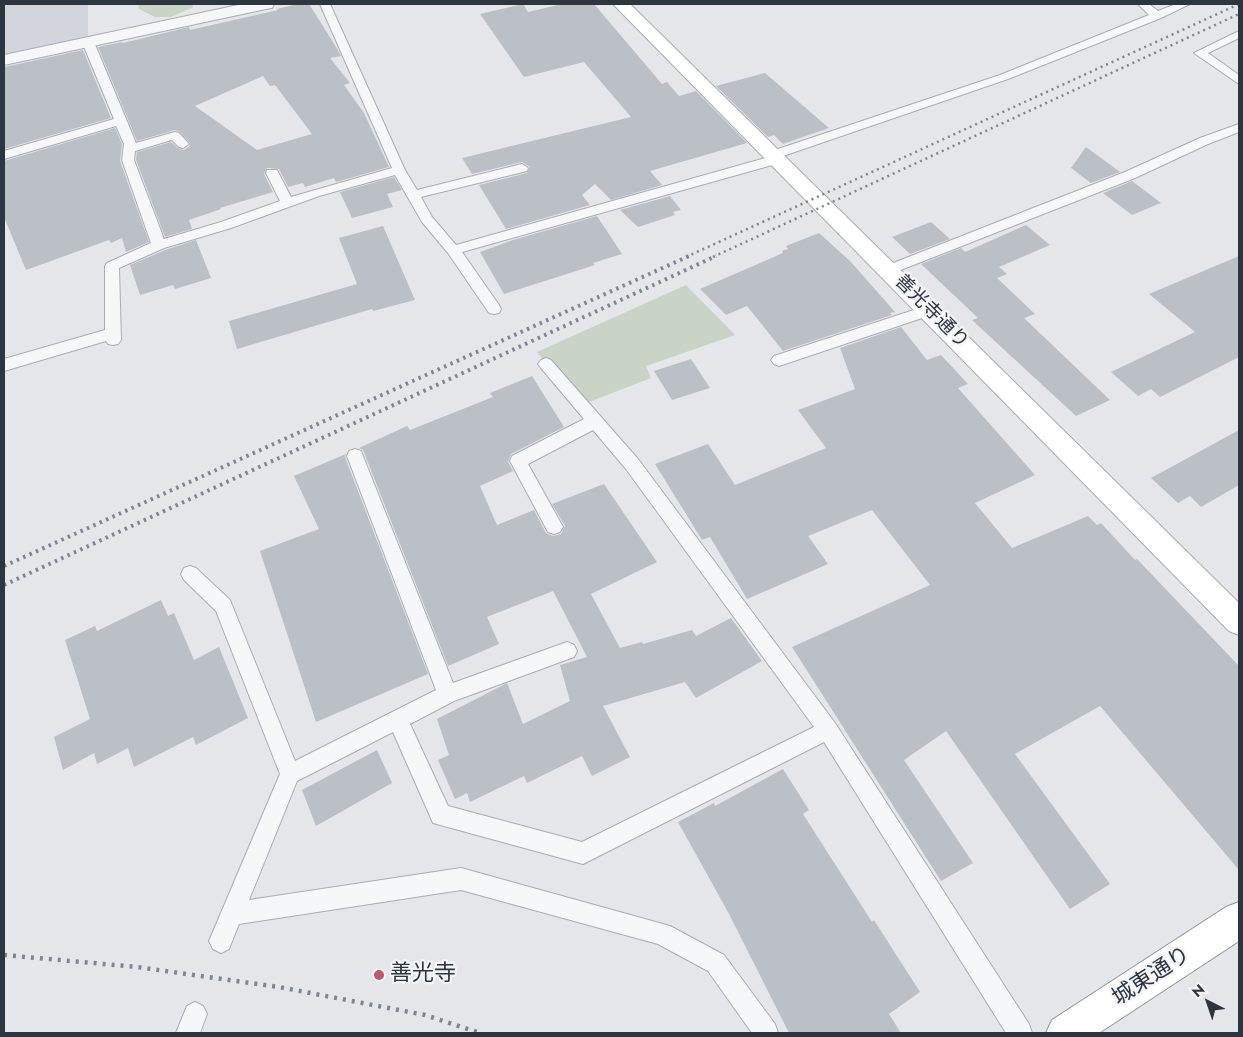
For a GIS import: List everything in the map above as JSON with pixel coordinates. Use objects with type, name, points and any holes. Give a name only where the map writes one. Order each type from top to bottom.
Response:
[{"type":"main road","name":"善光寺通り","points":[[621,4],[1239,622]]},
{"type":"main road","name":"城東通り","points":[[1088,1027],[1239,920]]},
{"type":"street","points":[[4,60],[266,4]]},
{"type":"lane","points":[[325,4],[399,170],[427,219],[452,250],[494,309]]},
{"type":"lane","points":[[1144,4],[1156,16]]},
{"type":"lane","points":[[452,250],[776,157],[1004,77],[1185,4]]},
{"type":"lane","points":[[1239,34],[1200,53],[1239,80]]},
{"type":"lane","points":[[88,42],[130,144],[128,160],[159,245]]},
{"type":"lane","points":[[4,155],[120,121]]},
{"type":"lane","points":[[888,270],[1130,175],[1204,140],[1239,128]]},
{"type":"lane","points":[[129,149],[175,136],[183,144]]},
{"type":"lane","points":[[413,195],[522,168]]},
{"type":"lane","points":[[4,365],[113,337],[112,266],[159,245],[226,226],[314,194],[399,170]]},
{"type":"lane","points":[[272,173],[288,203]]},
{"type":"lane","points":[[779,360],[929,310]]},
{"type":"lane","points":[[546,364],[643,479],[828,730],[1020,1033]]},
{"type":"lane","points":[[554,527],[518,461],[595,421]]},
{"type":"lane","points":[[355,456],[448,694]]},
{"type":"lane","points":[[190,574],[223,606],[290,774]]},
{"type":"lane","points":[[221,941],[290,774],[398,721],[448,694],[567,651]]},
{"type":"lane","points":[[398,721],[441,815],[582,853],[828,730]]},
{"type":"lane","points":[[233,914],[460,879],[662,934],[716,963],[766,1033]]},
{"type":"shaded area","points":[[4,4],[88,4],[88,42],[4,60]]},
{"type":"shaded area","points":[[138,4],[192,4],[193,7],[171,17],[155,17],[139,9]]},
{"type":"shaded area","points":[[686,285],[735,335],[646,366],[651,378],[581,405],[537,352]]},
{"type":"building","points":[[298,4],[309,4],[341,56],[330,58],[350,83],[344,85],[364,113],[389,167],[336,182],[334,178],[305,187],[303,183],[288,187],[279,169],[267,168],[264,174],[273,192],[220,208],[189,220],[192,229],[165,237],[136,160],[137,152],[171,142],[184,150],[190,146],[190,143],[180,132],[175,130],[137,141],[98,47],[189,27],[190,30]],"holes":[[[263,76],[270,86],[275,85],[312,134],[257,150],[195,106]]]},
{"type":"building","points":[[523,4],[528,12],[562,4],[594,4],[662,84],[667,82],[679,96],[696,91],[747,143],[650,171],[662,185],[611,200],[595,184],[582,195],[590,205],[506,229],[479,185],[527,173],[530,167],[522,162],[472,174],[462,158],[631,117],[584,62],[524,77],[480,14]]},
{"type":"building","points":[[83,50],[111,118],[4,149],[4,67]]},
{"type":"building","points":[[765,73],[829,128],[783,144],[774,135],[768,137],[716,86]]},
{"type":"building","points":[[115,128],[122,144],[120,161],[149,242],[126,252],[122,238],[111,243],[109,240],[26,270],[4,217],[4,161]]},
{"type":"building","points":[[1086,147],[1120,172],[1091,183],[1071,168]]},
{"type":"building","points":[[394,177],[402,190],[387,194],[393,207],[352,218],[340,192]]},
{"type":"building","points":[[1132,181],[1161,203],[1132,215],[1103,193]]},
{"type":"building","points":[[670,196],[681,210],[673,212],[675,215],[638,227],[620,210]]},
{"type":"building","points":[[597,216],[622,254],[593,263],[595,265],[504,294],[480,252],[513,240]]},
{"type":"building","points":[[931,222],[950,239],[910,254],[892,237]]},
{"type":"building","points":[[1026,225],[1050,245],[999,267],[1007,274],[997,278],[1035,314],[1024,318],[1110,400],[1076,416],[972,320],[978,318],[921,264],[961,248],[965,252]]},
{"type":"building","points":[[383,226],[415,300],[373,311],[372,309],[237,349],[229,321],[357,284],[339,238]]},
{"type":"building","points":[[819,233],[851,262],[895,312],[890,313],[892,315],[783,351],[747,306],[726,315],[700,289],[783,253],[782,251],[788,249],[786,246]]},
{"type":"building","points":[[196,240],[211,278],[175,289],[173,285],[140,295],[130,265],[165,250]]},
{"type":"building","points":[[1239,256],[1239,357],[1160,397],[1151,389],[1138,396],[1111,372],[1195,332],[1149,294]]},
{"type":"building","points":[[901,327],[927,360],[941,355],[968,384],[958,388],[1035,475],[975,503],[1012,548],[1088,516],[1097,525],[1101,523],[1239,666],[1239,870],[1100,706],[1015,754],[1110,884],[1070,909],[946,731],[904,760],[973,863],[941,881],[792,647],[930,585],[872,510],[808,536],[828,564],[747,599],[710,537],[702,540],[655,464],[708,444],[735,485],[826,448],[798,410],[855,389],[840,348]]},
{"type":"building","points":[[691,359],[710,388],[672,400],[654,371]]},
{"type":"building","points":[[532,376],[564,427],[511,454],[508,462],[513,471],[480,486],[497,525],[534,510],[546,533],[553,536],[561,534],[565,526],[552,504],[604,484],[657,562],[591,594],[620,648],[642,642],[643,644],[692,630],[696,636],[731,618],[762,661],[696,698],[685,682],[603,706],[630,757],[592,776],[582,756],[527,783],[524,776],[470,802],[467,793],[455,799],[438,760],[449,755],[437,719],[507,683],[523,724],[570,701],[560,665],[587,657],[553,591],[487,617],[499,644],[448,666],[363,450],[359,448],[407,426],[410,430],[493,397],[490,393]]},
{"type":"building","points":[[1239,430],[1239,485],[1201,507],[1190,496],[1178,503],[1151,478]]},
{"type":"building","points":[[346,454],[345,457],[428,674],[316,722],[260,551],[319,529],[294,476]]},
{"type":"building","points":[[161,600],[168,616],[174,613],[194,660],[219,647],[248,718],[196,745],[193,737],[134,767],[128,748],[97,764],[94,753],[63,770],[54,737],[90,719],[65,640],[95,626],[97,631]]},
{"type":"building","points":[[377,750],[392,783],[316,826],[302,790]]},
{"type":"building","points":[[783,769],[809,810],[803,814],[872,922],[874,920],[920,992],[889,1014],[901,1033],[789,1033],[728,912],[678,822],[714,803],[715,806]]},
{"type":"railway","points":[[686,257],[1239,4]]},
{"type":"railway","points":[[713,257],[1239,14]]},
{"type":"railway","points":[[4,566],[689,256]]},
{"type":"railway","points":[[4,585],[716,256]]},
{"type":"railway","points":[[4,955],[137,967],[279,987],[425,1015],[480,1033]]},
{"type":"place","name":"善光寺","points":[[379,975]]}]
